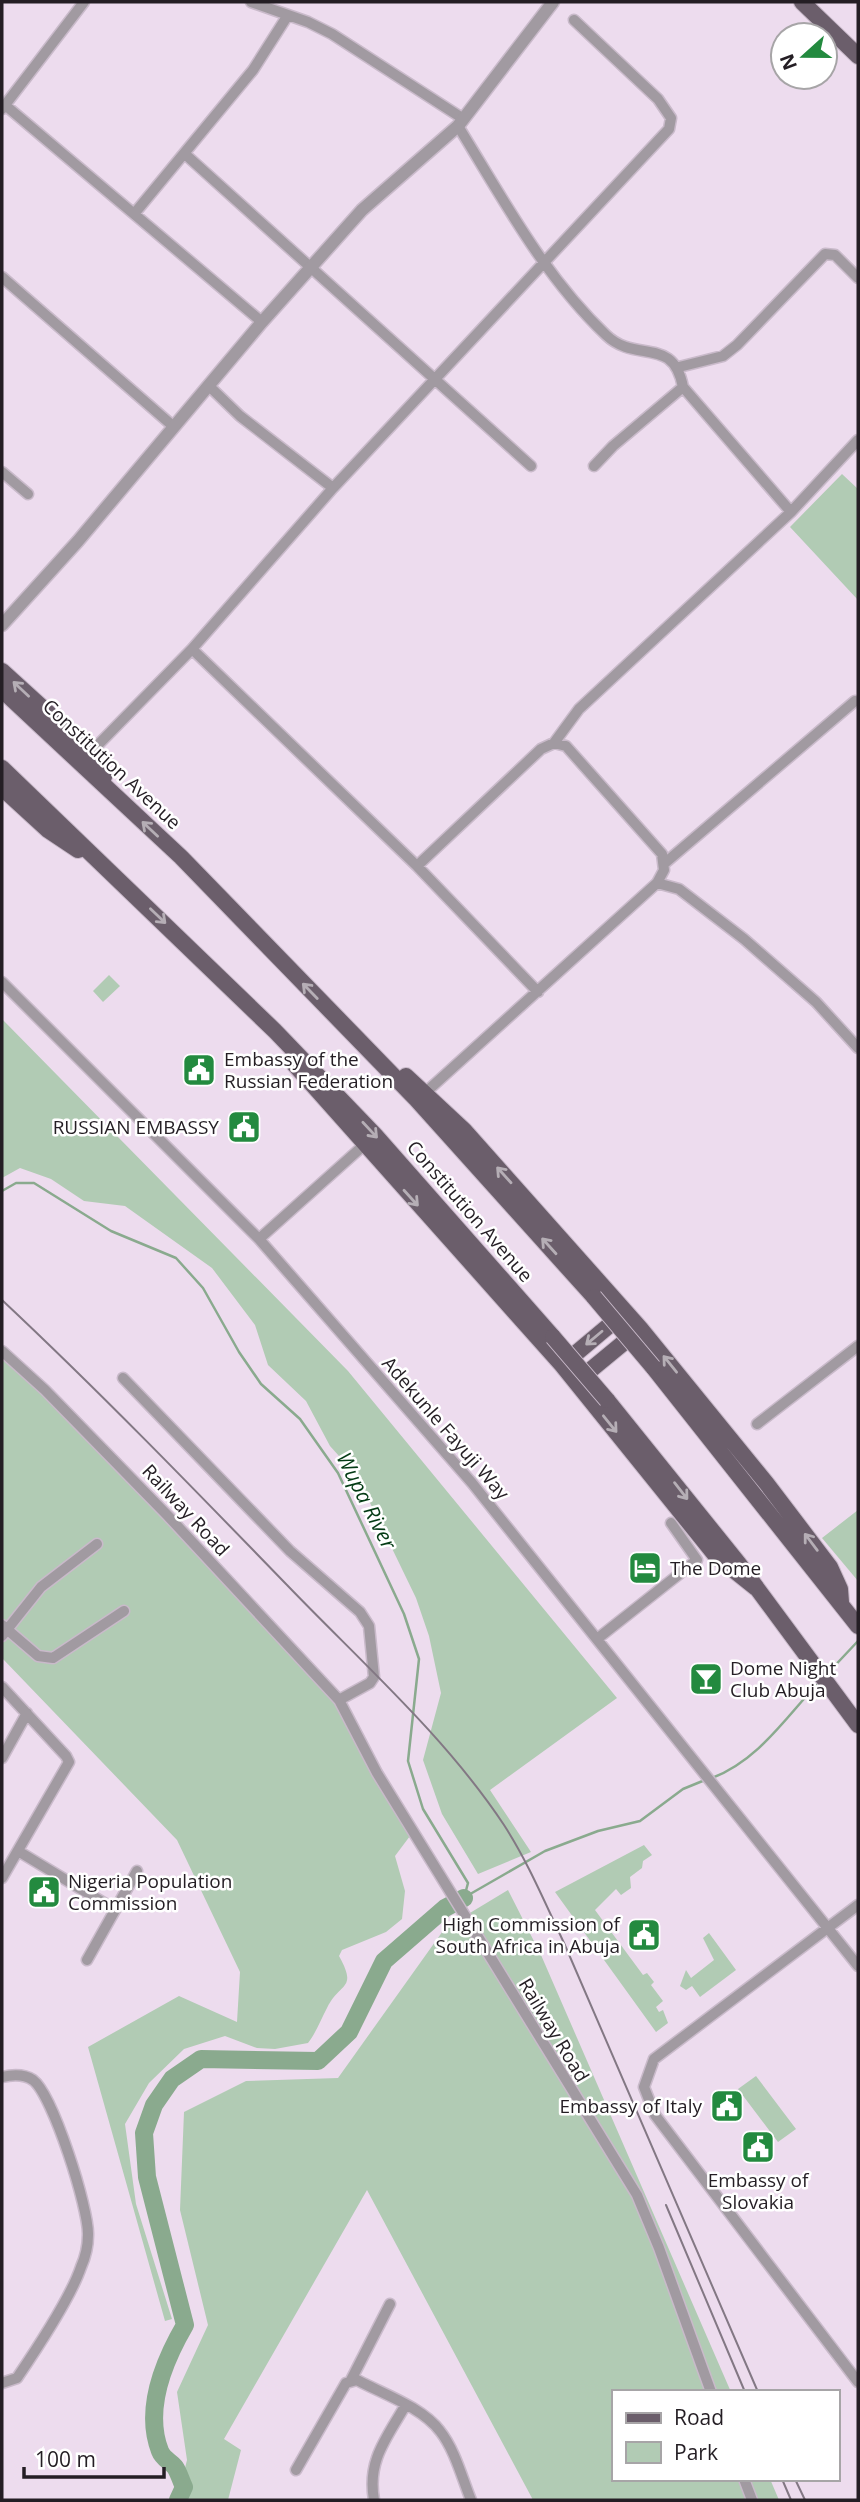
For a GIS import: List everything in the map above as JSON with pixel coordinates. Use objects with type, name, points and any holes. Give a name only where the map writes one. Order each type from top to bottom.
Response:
[{"type":"main road","points":[[802,2],[858,56]]},
{"type":"main road","points":[[2,671],[90,753],[114,794]]},
{"type":"main road","name":"Constitution Avenue","points":[[2,690],[181,857],[416,1099],[594,1297],[653,1367],[851,1616]]},
{"type":"main road","name":"Constitution Avenue","points":[[2,768],[275,1031],[375,1135],[607,1400],[757,1588],[858,1726]]},
{"type":"main road","points":[[2,788],[48,830],[119,878]]},
{"type":"main road","points":[[337,1019],[426,1092],[640,1328],[767,1484],[830,1567],[851,1616]]},
{"type":"main road","points":[[275,1031],[299,1071],[562,1364],[716,1556],[757,1588]]},
{"type":"main road","points":[[562,1364],[626,1312]]},
{"type":"main road","points":[[576,1382],[640,1328]]},
{"type":"street","points":[[84,2],[3,107],[262,322]]},
{"type":"street","points":[[251,2],[332,34],[460,122],[543,264],[618,345],[665,355],[679,367],[683,387],[791,512]]},
{"type":"street","points":[[2,625],[78,541],[311,266],[382,190],[460,122],[553,2]]},
{"type":"street","points":[[134,214],[186,155],[253,70],[288,15]]},
{"type":"street","points":[[90,753],[192,649],[333,488],[672,124],[669,113],[658,99],[574,20]]},
{"type":"street","points":[[186,155],[531,466]]},
{"type":"street","points":[[679,367],[723,356],[737,345],[818,257],[825,254],[835,255],[858,278]]},
{"type":"street","points":[[2,277],[174,428]]},
{"type":"street","points":[[209,386],[240,416],[333,488]]},
{"type":"street","points":[[594,466],[613,446],[683,387]]},
{"type":"street","points":[[417,866],[541,749],[554,743],[579,709],[791,512],[858,440]]},
{"type":"street","points":[[2,472],[28,494]]},
{"type":"street","points":[[192,649],[417,866],[538,992]]},
{"type":"street","points":[[426,1092],[657,883],[665,863],[855,701]]},
{"type":"street","points":[[554,743],[566,746],[662,854],[665,863]]},
{"type":"street","points":[[657,883],[679,889],[744,939],[816,1002],[858,1048]]},
{"type":"street","name":"Adekunle Fayuji Way","points":[[2,982],[258,1239],[471,1483],[743,1819],[858,1966]]},
{"type":"street","points":[[258,1239],[364,1145]]},
{"type":"street","points":[[757,1424],[858,1348]]},
{"type":"street","name":"Railway Road","points":[[2,1351],[45,1390],[168,1516],[338,1700],[377,1773],[637,2195],[710,2390]]},
{"type":"street","points":[[123,1378],[290,1551],[343,1595],[366,1619],[374,1676],[370,1683],[338,1700]]},
{"type":"street","points":[[597,1639],[697,1560],[686,1540],[671,1523]]},
{"type":"street","points":[[97,1544],[41,1587],[4,1630],[38,1656],[53,1658],[124,1611]]},
{"type":"street","points":[[2,1687],[69,1762],[2,1878]]},
{"type":"street","points":[[2,1758],[27,1713]]},
{"type":"street","points":[[18,1851],[114,1909]]},
{"type":"street","points":[[87,1960],[137,1871]]},
{"type":"street","points":[[858,1905],[654,2059],[644,2087],[655,2115],[858,2382]]},
{"type":"street","points":[[2,2077],[22,2076],[33,2080],[42,2091],[69,2155],[85,2206],[88,2236],[81,2268],[49,2326],[17,2378],[2,2383]]},
{"type":"street","points":[[351,2380],[390,2304]]},
{"type":"street","points":[[296,2470],[346,2383],[357,2379],[429,2419],[439,2429],[448,2443],[471,2500]]},
{"type":"street","points":[[374,2500],[370,2479],[376,2457],[405,2406]]},
{"type":"street","points":[[745,2481],[752,2500]]},
{"type":"green space","points":[[842,474],[858,489],[858,600],[790,527]]},
{"type":"green space","points":[[109,975],[120,986],[103,1002],[93,991]]},
{"type":"green space","points":[[2,1019],[348,1371],[617,1698],[490,1790],[531,1852],[478,1874],[442,1814],[423,1760],[441,1693],[429,1636],[416,1598],[357,1476],[330,1446],[306,1401],[268,1365],[255,1325],[212,1268],[125,1206],[84,1201],[51,1179],[20,1168],[2,1178]]},
{"type":"green space","points":[[2,1351],[339,1700],[413,1832],[395,1856],[405,1891],[402,1919],[386,1932],[342,1950],[339,1956],[347,1981],[332,2000],[308,2043],[275,2049],[257,2048],[225,2036],[184,2049],[149,2083],[125,2124],[136,2204],[172,2319],[165,2321],[88,2047],[179,1996],[237,2022],[240,1972],[177,1840],[2,1658]]},
{"type":"green space","points":[[858,1510],[858,1581],[822,1538]]},
{"type":"green space","points":[[644,1845],[652,1855],[643,1861],[642,1868],[630,1877],[631,1888],[621,1895],[616,1889],[595,1910],[643,1975],[647,1973],[654,1982],[651,1985],[663,2001],[656,2007],[659,2012],[663,2010],[668,2023],[656,2032],[555,1892]]},
{"type":"green space","points":[[508,1890],[541,1955],[730,2390],[612,2390],[612,2481],[771,2481],[779,2500],[533,2500],[367,2190],[224,2439],[241,2450],[228,2500],[177,2500],[187,2460],[177,2392],[208,2325],[180,2210],[184,2112],[246,2081],[338,2078],[445,1928]]},
{"type":"green space","points":[[709,1933],[736,1970],[700,1997],[692,1986],[686,1990],[680,1986],[686,1970],[691,1978],[714,1960],[703,1938]]},
{"type":"green space","points":[[756,2076],[796,2129],[778,2142],[738,2089]]},
{"type":"waterway","name":"Wupa River","points":[[2,1191],[16,1183],[34,1183],[111,1231],[176,1258],[203,1288],[239,1352],[261,1384],[300,1419],[338,1473],[404,1614],[419,1659],[408,1761],[423,1809],[468,1883],[464,1898]]},
{"type":"waterway","points":[[827,1674],[858,1641]]},
{"type":"waterway","points":[[712,1778],[729,1770],[758,1749],[820,1681]]},
{"type":"waterway","points":[[465,1897],[545,1851],[598,1831],[640,1821],[683,1789],[705,1780]]},
{"type":"waterway","points":[[178,2500],[184,2487],[175,2467],[160,2451],[154,2419],[155,2403],[164,2370],[185,2325],[147,2177],[144,2133],[154,2105],[172,2079],[201,2059],[318,2061],[349,2032],[384,1961],[445,1908],[464,1898]]},
{"type":"tram line","points":[[2,1300],[146,1441],[401,1700],[456,1761],[504,1825],[529,1868],[564,1943],[757,2390]]},
{"type":"tram line","points":[[666,2205],[744,2390]]},
{"type":"tram line","points":[[783,2481],[791,2500]]},
{"type":"tram line","points":[[796,2481],[805,2500]]},
{"type":"place","name":"Embassy of the Russian Federation","points":[[199,1070]]},
{"type":"place","name":"RUSSIAN EMBASSY","points":[[244,1127]]},
{"type":"place","name":"The Dome","points":[[645,1568]]},
{"type":"place","name":"Dome Night Club Abuja","points":[[706,1679]]},
{"type":"place","name":"Nigeria Population Commission","points":[[44,1892]]},
{"type":"place","name":"High Commission of South Africa in Abuja","points":[[644,1935]]},
{"type":"place","name":"Embassy of Italy","points":[[727,2106]]},
{"type":"place","name":"Embassy of Slovakia","points":[[758,2147]]}]
